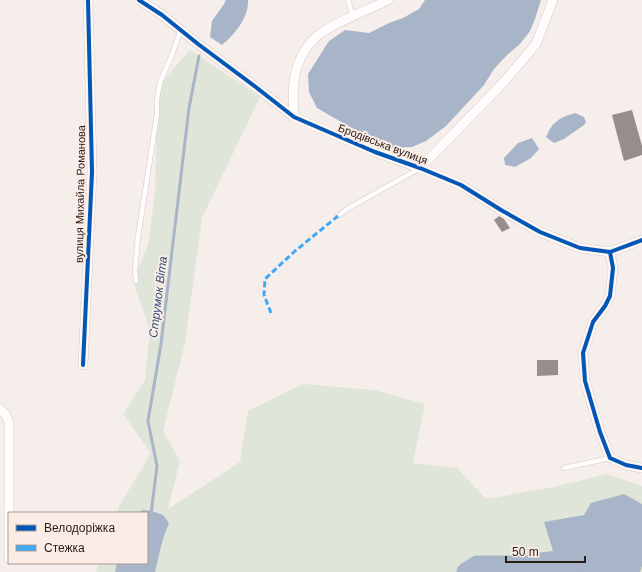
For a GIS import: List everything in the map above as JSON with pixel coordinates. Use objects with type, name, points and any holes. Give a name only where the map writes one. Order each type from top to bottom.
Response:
[{"type":"street","name":"вулиця Михайла Романова","points":[[83,365],[92,172],[88,0]]},
{"type":"street","name":"Бродівська вулиця","points":[[139,0],[181,29],[198,44],[294,117],[374,152],[420,168],[461,185],[540,232],[580,248],[610,252],[642,240]]},
{"type":"street","points":[[294,117],[293,97],[295,72],[305,50],[320,34],[352,16],[388,0]]},
{"type":"street","points":[[420,168],[502,84],[536,44],[553,0]]},
{"type":"street","points":[[610,252],[613,268],[610,296],[605,306],[593,322],[583,353],[585,381],[600,432],[610,458],[626,465],[642,468]]},
{"type":"street","points":[[0,409],[6,415],[10,423],[9,512]]},
{"type":"lane","points":[[348,0],[352,16]]},
{"type":"lane","points":[[136,281],[135,270],[138,237],[157,114],[157,99],[160,82],[172,55],[181,29]]},
{"type":"lane","points":[[338,216],[347,209],[420,168]]},
{"type":"lane","points":[[564,468],[610,458]]},
{"type":"shaded area","points":[[190,50],[260,97],[202,218],[185,343],[163,431],[180,461],[168,509],[240,462],[248,411],[303,384],[374,390],[425,404],[413,463],[457,468],[486,499],[553,487],[607,474],[642,486],[642,572],[96,572],[99,564],[148,564],[148,512],[117,512],[119,506],[151,453],[123,414],[145,380],[150,330],[133,281],[148,245],[155,193],[157,87]]},
{"type":"water","points":[[226,0],[248,0],[248,7],[240,26],[222,45],[210,37],[212,21]]},
{"type":"water","points":[[425,0],[541,0],[530,31],[520,44],[494,69],[484,85],[446,126],[426,141],[412,147],[389,148],[317,108],[309,92],[308,74],[329,41],[345,30],[369,33],[419,9]]},
{"type":"water","points":[[575,113],[584,117],[586,122],[584,125],[564,139],[554,143],[546,137],[551,127],[557,121]]},
{"type":"water","points":[[532,138],[539,149],[531,158],[515,167],[505,165],[504,158],[518,143]]},
{"type":"water","points":[[624,494],[642,504],[642,566],[640,572],[530,572],[528,554],[553,551],[544,522],[584,515],[591,503]]},
{"type":"water","points":[[143,510],[152,511],[163,515],[169,523],[155,572],[115,572],[117,564],[148,564],[148,512],[139,512]]},
{"type":"building","points":[[632,110],[642,146],[642,155],[624,161],[612,115]]},
{"type":"building","points":[[499,216],[504,219],[510,228],[502,232],[494,220]]},
{"type":"building","points":[[537,360],[558,360],[558,375],[537,376]]},
{"type":"waterway","name":"Струмок Віта","points":[[151,514],[157,466],[148,421],[161,344],[189,108],[199,56]]},
{"type":"waterway","points":[[466,572],[477,565],[557,565],[573,572]]},
{"type":"marked path","points":[[271,313],[264,295],[265,279],[295,251],[338,216]]},
{"type":"cycle path","points":[[83,365],[92,172],[88,0]]},
{"type":"cycle path","points":[[139,0],[162,15],[294,117],[375,152],[461,185],[540,232],[580,248],[610,252],[642,240]]},
{"type":"cycle path","points":[[610,252],[613,268],[610,296],[605,306],[593,322],[583,353],[585,381],[600,432],[610,458],[626,465],[642,468]]}]
